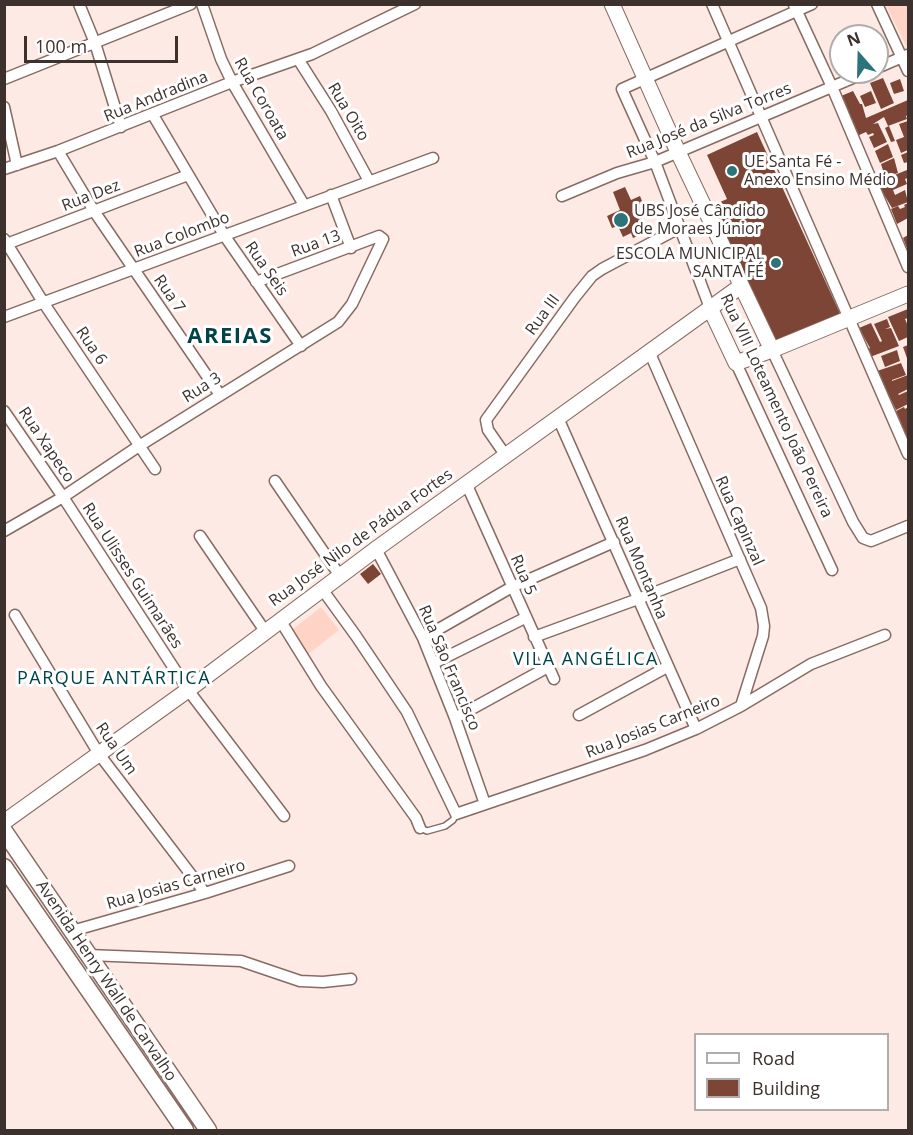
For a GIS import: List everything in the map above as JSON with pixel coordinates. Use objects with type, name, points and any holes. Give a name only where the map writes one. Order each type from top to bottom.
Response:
[{"type":"main road","name":"Avenida Henry Wall de Carvalho","points":[[4,831],[208,1131]]},
{"type":"main road","name":"Avenida Henry Wall de Carvalho","points":[[4,867],[184,1131]]},
{"type":"main road","points":[[126,1044],[143,1035]]},
{"type":"street","points":[[79,4],[95,44],[121,127]]},
{"type":"street","points":[[4,79],[191,4]]},
{"type":"street","name":"Rua Coroata","points":[[202,4],[221,59],[232,82],[304,205]]},
{"type":"street","name":"Rua Andradina","points":[[4,169],[58,151],[232,82],[322,50],[415,4]]},
{"type":"street","points":[[612,4],[678,152],[853,522],[863,538],[869,541],[909,526]]},
{"type":"street","points":[[712,4],[847,318],[909,454]]},
{"type":"street","points":[[645,78],[728,42],[795,8],[812,4]]},
{"type":"street","points":[[877,4],[905,55],[909,71]]},
{"type":"street","points":[[795,8],[832,87],[909,267]]},
{"type":"street","points":[[889,62],[905,55]]},
{"type":"street","name":"Rua Oito","points":[[298,59],[331,111],[369,181]]},
{"type":"street","name":"Rua VIII Loteamento João Pereira","points":[[645,78],[622,89],[655,162],[710,308],[832,570]]},
{"type":"street","name":"Rua José da Silva Torres","points":[[562,196],[617,173],[655,162],[839,84]]},
{"type":"street","points":[[4,107],[17,165]]},
{"type":"street","name":"Rua Seis","points":[[153,115],[224,235],[301,346]]},
{"type":"street","name":"Rua 7","points":[[58,151],[94,211],[220,395]]},
{"type":"street","name":"Rua Colombo","points":[[4,317],[433,158]]},
{"type":"street","name":"Rua Dez","points":[[6,242],[188,175]]},
{"type":"street","points":[[331,195],[351,248]]},
{"type":"street","name":"Rua III","points":[[506,456],[488,430],[486,420],[575,297],[592,276],[602,269],[679,228]]},
{"type":"street","name":"Rua 13","points":[[256,282],[379,236],[382,241]]},
{"type":"street","name":"Rua 3","points":[[4,531],[63,497],[139,446],[330,328],[345,315],[382,241]]},
{"type":"street","name":"Rua 6","points":[[6,242],[43,302],[155,469]]},
{"type":"street","name":"Rua José Nilo de Pádua Fortes","points":[[4,822],[188,690],[466,483],[741,286]]},
{"type":"street","points":[[736,363],[909,294]]},
{"type":"street","name":"Rua Capinzal","points":[[649,351],[761,608],[763,636],[741,706]]},
{"type":"street","name":"Rua Xapeco","points":[[4,411],[63,497]]},
{"type":"street","name":"Rua Montanha","points":[[558,418],[696,729]]},
{"type":"street","points":[[274,481],[340,576]]},
{"type":"street","name":"Rua 5","points":[[466,483],[554,679]]},
{"type":"street","name":"Rua Ulisses Guimarães","points":[[63,497],[188,690],[284,816]]},
{"type":"street","points":[[200,536],[265,631]]},
{"type":"street","points":[[423,638],[512,587],[614,543]]},
{"type":"street","name":"Rua São Francisco","points":[[376,549],[434,663],[485,804]]},
{"type":"street","points":[[534,637],[740,559]]},
{"type":"street","points":[[322,589],[407,712],[456,814]]},
{"type":"street","name":"Rua Um","points":[[15,615],[99,754],[205,893]]},
{"type":"street","points":[[434,663],[525,618]]},
{"type":"street","name":"Rua Josias Carneiro","points":[[279,620],[321,686],[416,818],[420,828]]},
{"type":"street","name":"Rua Josias Carneiro","points":[[456,814],[645,750],[696,729],[741,706],[811,664],[885,635]]},
{"type":"street","points":[[455,718],[548,666]]},
{"type":"street","points":[[579,715],[667,667]]},
{"type":"street","name":"Rua Josias Carneiro","points":[[72,931],[289,866]]},
{"type":"street","points":[[88,955],[241,961],[286,977],[310,982],[351,979]]},
{"type":"lane","name":"Rua Josias Carneiro","points":[[420,828],[427,831],[445,826],[453,820],[456,814]]},
{"type":"shaded area","points":[[886,5],[908,5],[907,48]]},
{"type":"shaded area","points":[[321,607],[339,630],[306,656],[288,633]]},
{"type":"building","points":[[900,79],[904,91],[894,94],[890,83]]},
{"type":"building","points":[[870,84],[886,84],[894,103],[881,109]]},
{"type":"building","points":[[853,91],[862,104],[866,118],[908,100],[907,119],[888,126],[884,117],[873,124],[878,123],[887,142],[874,148],[869,137],[874,135],[873,133],[868,135],[866,132],[857,136],[841,96]]},
{"type":"building","points":[[871,91],[876,103],[865,107],[860,96]]},
{"type":"building","points":[[908,121],[908,150],[901,153],[896,140],[904,137],[899,124]]},
{"type":"building","points":[[889,126],[895,141],[891,142],[885,128]]},
{"type":"building","name":"ESCOLA MUNICIPAL SANTA FÉ","points":[[757,132],[843,320],[772,350],[711,206],[727,199],[707,155]]},
{"type":"building","points":[[888,144],[893,157],[880,163],[875,151]]},
{"type":"building","points":[[908,152],[908,162],[904,163],[901,155]]},
{"type":"building","points":[[894,158],[898,173],[885,177],[881,164]]},
{"type":"building","points":[[907,170],[908,178],[905,179],[907,184],[893,190],[895,195],[905,190],[908,202],[892,208],[880,188],[889,183],[887,178]]},
{"type":"building","points":[[625,187],[631,200],[640,196],[646,211],[640,214],[647,232],[633,238],[631,233],[623,237],[618,226],[612,228],[607,216],[620,210],[613,192]]},
{"type":"building","points":[[908,203],[908,218],[897,224],[891,209],[898,206],[900,209]]},
{"type":"building","points":[[908,235],[908,251],[903,238]]},
{"type":"building","points":[[908,309],[908,318],[905,319],[908,326],[908,337],[899,341],[888,317]]},
{"type":"building","points":[[887,319],[890,327],[885,329],[891,328],[899,346],[870,357],[867,350],[870,348],[859,328],[871,323],[880,342],[882,341],[874,324]]},
{"type":"building","points":[[908,345],[908,361],[903,347]]},
{"type":"building","points":[[897,350],[900,361],[885,367],[881,356]]},
{"type":"building","points":[[901,363],[906,375],[892,381],[908,375],[908,389],[898,394],[908,391],[908,404],[896,410],[877,371]]},
{"type":"building","points":[[904,407],[905,409],[908,407],[908,440],[896,411]]},
{"type":"building","points":[[373,564],[381,574],[368,584],[360,574]]},
{"type":"place","name":"UE Santa Fé - Anexo Ensino Médio","points":[[732,171]]},
{"type":"place","name":"UBS José Cândido de Moraes Júnior","points":[[621,220]]},
{"type":"place","name":"ESCOLA MUNICIPAL SANTA FÉ","points":[[776,263]]},
{"type":"district","name":"AREIAS","points":[[230,337]]},
{"type":"district","name":"VILA ANGÉLICA","points":[[586,660]]},
{"type":"district","name":"PARQUE ANTÁRTICA","points":[[114,679]]}]
